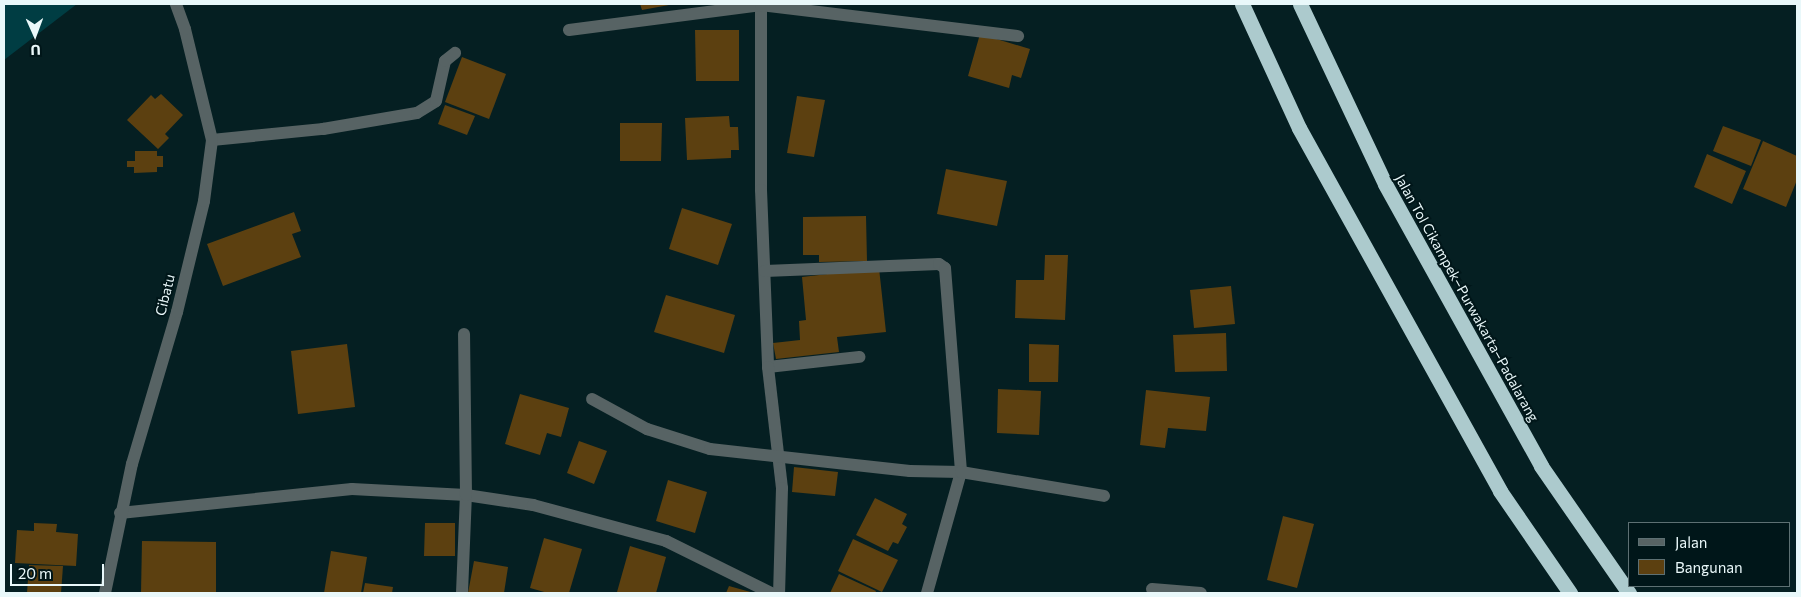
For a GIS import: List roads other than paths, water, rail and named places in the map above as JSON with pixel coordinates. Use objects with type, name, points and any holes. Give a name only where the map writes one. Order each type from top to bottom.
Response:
[{"type":"highway","points":[[1242,4],[1299,128],[1490,473],[1570,593]]},
{"type":"highway","name":"Jalan Tol Cikampek–Purwakarta–Padalarang","points":[[1300,4],[1385,184],[1541,466],[1630,593]]},
{"type":"street","name":"Cibatu","points":[[105,593],[120,513],[184,284],[204,201],[212,140],[185,29],[176,4]]},
{"type":"street","points":[[569,30],[761,5],[1018,36]]},
{"type":"street","points":[[761,5],[761,190],[768,367],[782,488],[779,593]]},
{"type":"street","points":[[212,140],[323,129],[417,113],[436,100],[445,61],[455,53]]},
{"type":"street","points":[[765,271],[942,265],[948,276],[948,338],[961,472],[927,593]]},
{"type":"street","points":[[462,593],[466,495],[464,334]]},
{"type":"street","points":[[768,367],[859,357]]},
{"type":"street","points":[[592,399],[647,429],[710,449],[910,471],[961,472],[1104,496]]},
{"type":"street","points":[[120,513],[352,489],[466,495],[534,505],[666,541],[771,593]]},
{"type":"street","points":[[1152,589],[1201,593]]}]
